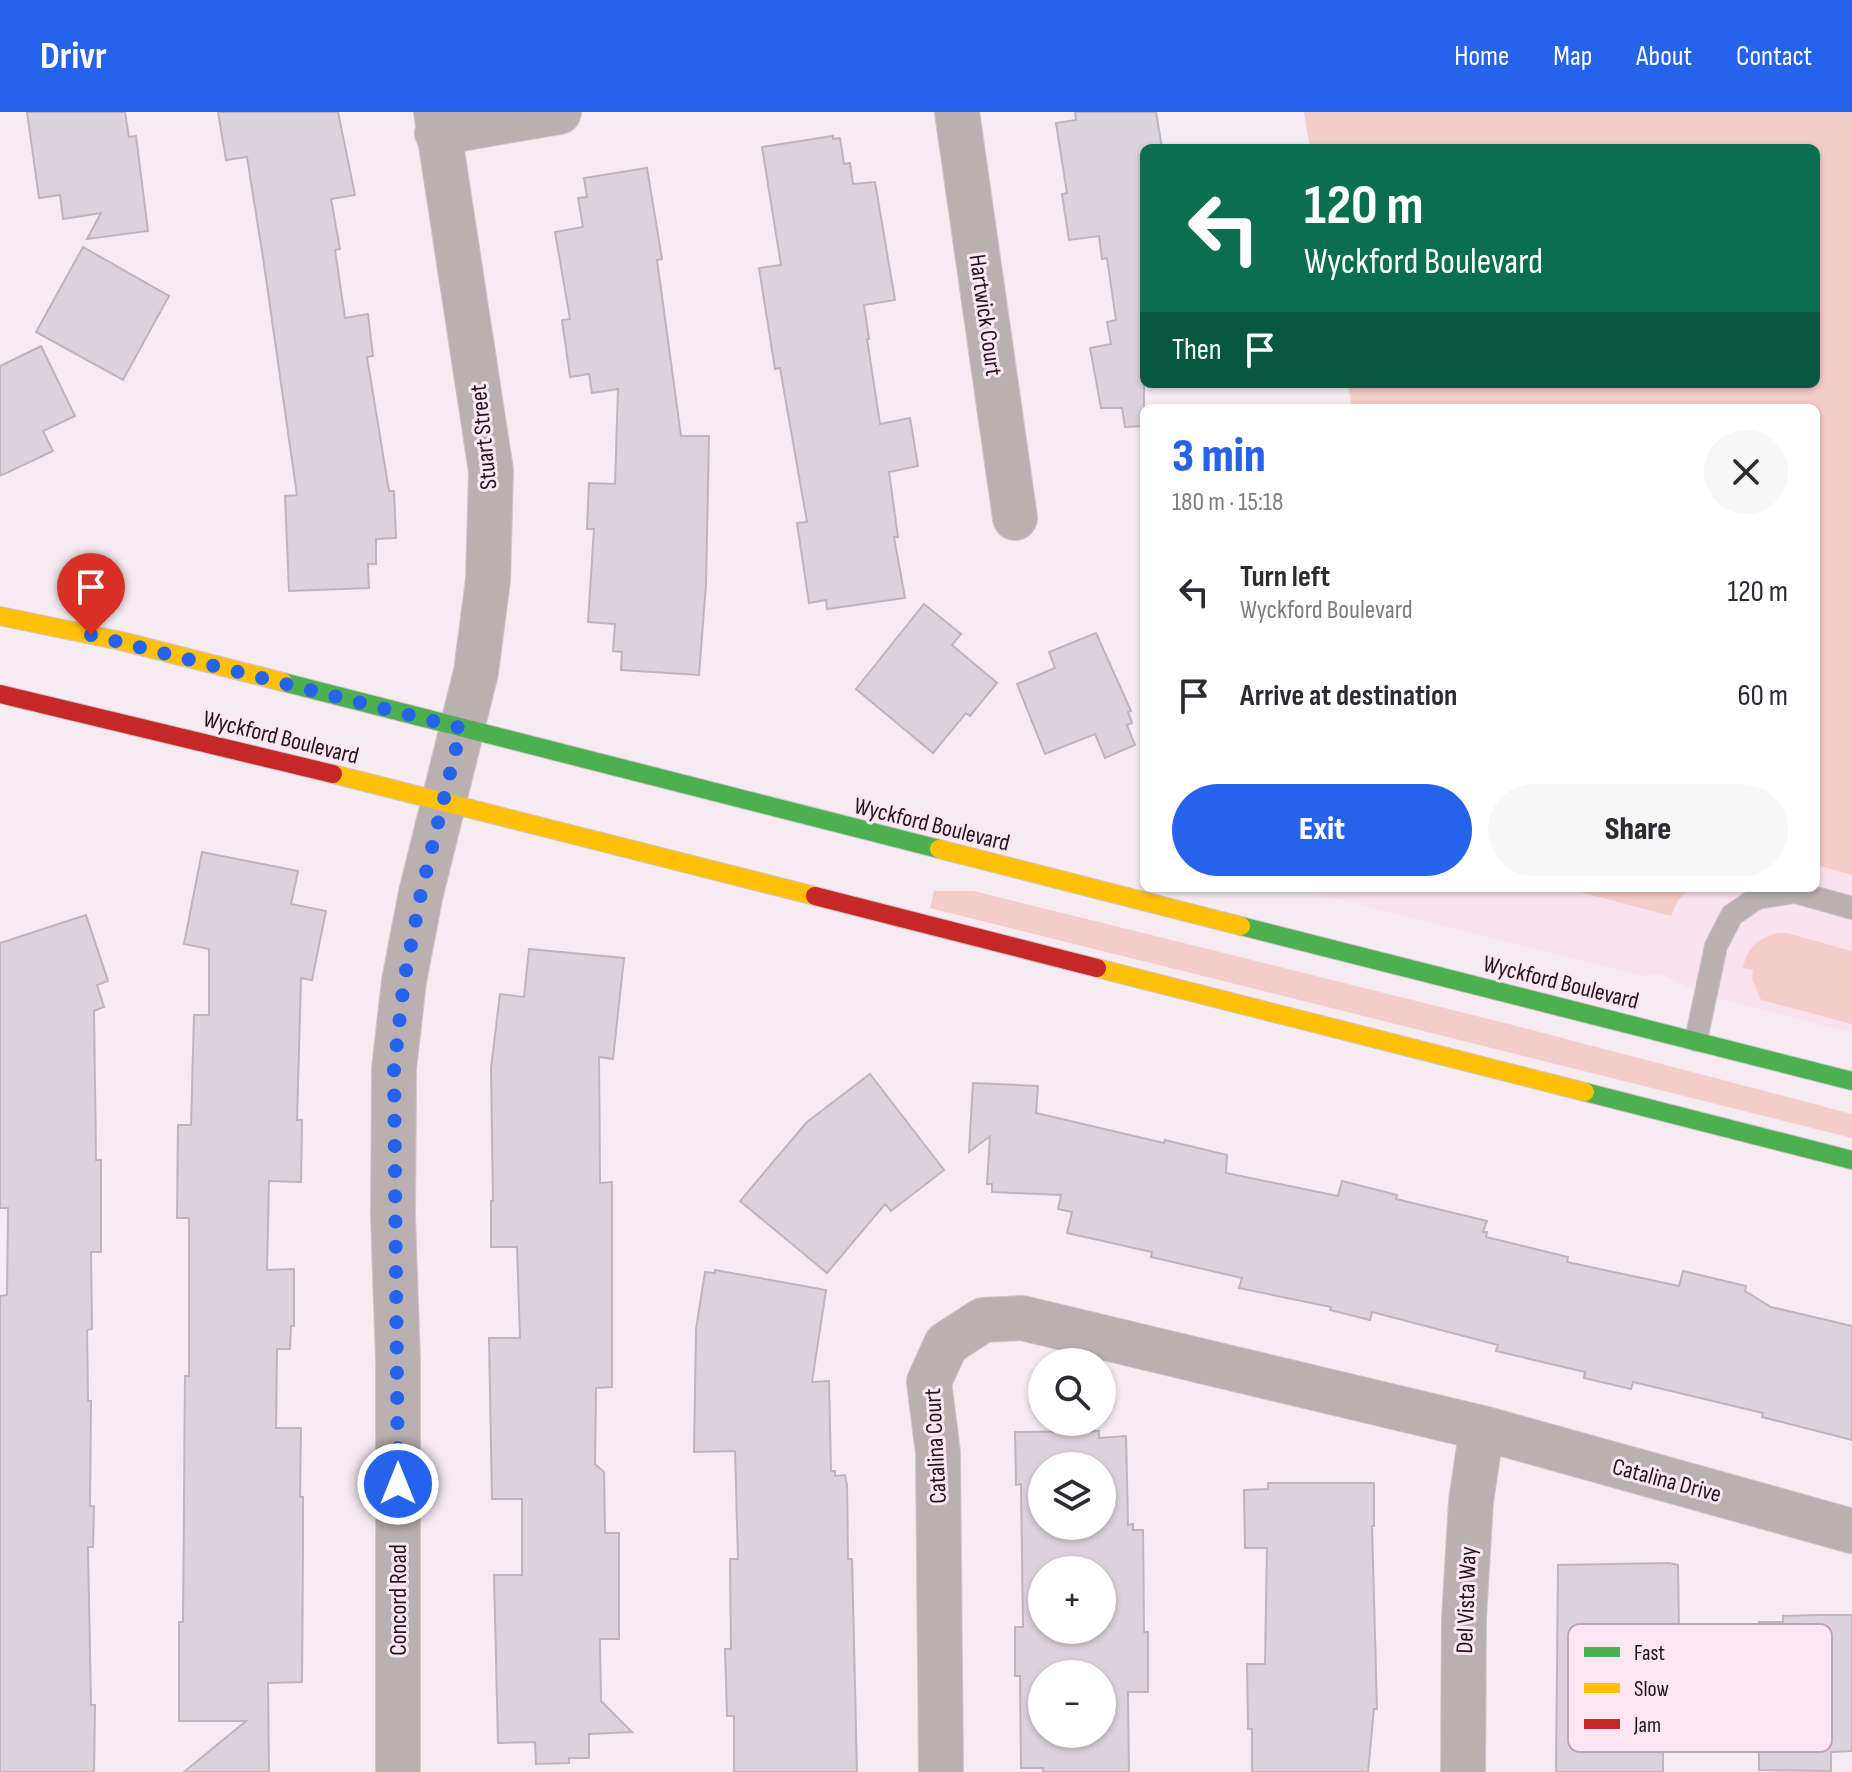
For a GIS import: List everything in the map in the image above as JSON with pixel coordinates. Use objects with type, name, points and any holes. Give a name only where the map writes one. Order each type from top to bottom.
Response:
[{"type":"street","points":[[437,122],[559,112]]},
{"type":"street","name":"Hartwick Court","points":[[957,112],[1015,518]]},
{"type":"street","name":"Stuart Street","points":[[437,122],[491,471],[488,580],[476,672],[452,764]]},
{"type":"street","name":"Wyckford Boulevard","points":[[0,616],[121,641],[452,764],[1852,1160]]},
{"type":"street","name":"Wyckford Boulevard","points":[[0,694],[124,722],[452,764],[1696,1040],[1852,1081]]},
{"type":"street","name":"Concord Road","points":[[398,1772],[394,1069],[404,981],[421,893],[452,764]]},
{"type":"street","name":"Catalina Court","points":[[941,1772],[938,1453],[929,1382],[946,1344],[983,1320],[1022,1318],[1482,1428]]},
{"type":"street","name":"Catalina Drive","points":[[1482,1428],[1852,1531]]},
{"type":"street","name":"Del Vista Way","points":[[1463,1772],[1464,1618],[1471,1501],[1482,1428]]},
{"type":"lane","points":[[1696,1040],[1716,946],[1732,915],[1757,898],[1795,892],[1852,908]]},
{"type":"shaded area","points":[[1304,112],[1852,112],[1852,1033],[1705,995],[1658,973],[1645,977],[1309,892],[1820,892],[1820,404],[1351,404],[1349,388],[1820,388],[1820,144],[1309,144]]},
{"type":"shaded area","points":[[1304,112],[1852,112],[1852,875],[1820,866],[1820,404],[1351,404],[1349,388],[1820,388],[1820,144],[1309,144]]},
{"type":"shaded area","points":[[934,891],[974,891],[1509,1024],[1852,1114],[1852,1138],[930,908]]},
{"type":"shaded area","points":[[1580,892],[1686,892],[1677,902],[1671,916]]},
{"type":"shaded area","points":[[1778,933],[1852,951],[1852,1024],[1761,1000],[1752,979],[1753,970],[1743,968],[1754,944]]},
{"type":"building","points":[[27,112],[125,112],[129,137],[136,136],[148,231],[87,239],[101,213],[63,219],[60,195],[39,198]]},
{"type":"building","points":[[218,112],[338,112],[355,195],[331,199],[340,249],[335,250],[345,318],[368,314],[373,356],[367,357],[389,491],[394,491],[396,538],[376,539],[376,564],[368,564],[369,588],[289,591],[285,496],[297,495],[264,264],[247,157],[226,160]]},
{"type":"building","points":[[1075,112],[1156,112],[1161,144],[1140,144],[1140,388],[1144,388],[1144,404],[1140,404],[1140,426],[1125,427],[1122,408],[1101,408],[1090,348],[1111,344],[1107,322],[1116,320],[1107,258],[1102,259],[1099,236],[1069,240],[1062,194],[1067,193],[1056,123],[1076,120]]},
{"type":"building","points":[[833,136],[833,139],[840,138],[844,164],[850,163],[853,184],[875,182],[895,300],[864,305],[867,339],[880,424],[910,418],[918,466],[889,472],[898,537],[894,537],[905,598],[827,609],[826,600],[809,603],[797,523],[807,522],[780,368],[775,369],[759,268],[781,265],[762,147]]},
{"type":"building","points":[[647,168],[662,259],[657,260],[681,436],[709,436],[706,584],[699,675],[621,670],[622,652],[613,651],[615,624],[588,622],[594,529],[587,529],[589,483],[615,484],[618,389],[592,393],[589,374],[570,377],[562,320],[570,319],[555,232],[583,227],[578,198],[587,197],[584,178]]},
{"type":"building","points":[[83,247],[169,296],[123,380],[36,332]]},
{"type":"building","points":[[41,346],[75,416],[43,431],[53,451],[0,476],[0,366]]},
{"type":"building","points":[[924,604],[961,634],[952,645],[997,683],[970,716],[966,713],[933,753],[856,689]]},
{"type":"building","points":[[1096,633],[1131,711],[1128,712],[1132,723],[1127,725],[1135,745],[1105,758],[1095,734],[1045,754],[1017,684],[1055,668],[1049,652]]},
{"type":"building","points":[[202,852],[298,871],[291,904],[326,911],[312,980],[301,978],[297,1120],[302,1120],[301,1182],[269,1181],[267,1270],[294,1269],[294,1326],[291,1326],[290,1349],[277,1349],[276,1428],[301,1428],[303,1547],[302,1682],[268,1683],[269,1772],[184,1772],[246,1721],[179,1721],[185,1376],[189,1376],[189,1218],[177,1218],[178,1125],[191,1125],[194,1015],[209,1015],[209,949],[184,944]]},
{"type":"building","points":[[86,915],[108,981],[97,985],[104,1007],[94,1011],[96,1160],[101,1160],[101,1252],[91,1252],[92,1329],[87,1330],[88,1401],[91,1401],[90,1506],[94,1506],[93,1547],[88,1547],[91,1705],[95,1705],[94,1772],[0,1772],[0,1296],[7,1295],[8,1208],[0,1208],[0,943]]},
{"type":"building","points":[[529,949],[624,958],[613,1059],[599,1057],[600,1183],[612,1182],[612,1387],[596,1388],[595,1464],[604,1472],[605,1533],[619,1533],[619,1639],[600,1639],[601,1701],[632,1732],[589,1734],[589,1758],[569,1758],[569,1763],[536,1764],[535,1742],[498,1743],[494,1575],[522,1575],[522,1499],[492,1499],[489,1338],[520,1338],[517,1247],[491,1247],[491,1068],[500,994],[524,997]]},
{"type":"building","points":[[870,1074],[944,1170],[891,1211],[885,1204],[827,1273],[740,1201],[807,1122]]},
{"type":"building","points":[[973,1083],[1038,1086],[1036,1113],[1227,1155],[1226,1173],[1338,1196],[1342,1181],[1397,1195],[1396,1199],[1487,1221],[1483,1232],[1487,1232],[1486,1237],[1568,1257],[1567,1262],[1679,1286],[1683,1271],[1746,1286],[1745,1291],[1771,1307],[1852,1326],[1852,1440],[1762,1417],[1763,1413],[1633,1382],[1631,1389],[1584,1378],[1585,1372],[1496,1351],[1498,1345],[1372,1312],[1370,1320],[1330,1310],[1331,1307],[1239,1288],[1242,1278],[1151,1257],[1152,1252],[1067,1233],[1072,1212],[1058,1209],[1061,1195],[992,1192],[992,1184],[987,1184],[990,1136],[969,1152]]},
{"type":"building","points":[[715,1270],[826,1290],[812,1382],[829,1381],[831,1471],[835,1471],[835,1476],[845,1475],[847,1485],[848,1559],[852,1559],[857,1772],[734,1772],[734,1716],[727,1716],[725,1649],[731,1649],[730,1559],[738,1559],[735,1451],[694,1452],[696,1329],[705,1272],[715,1273]]},
{"type":"building","points":[[1015,1432],[1028,1432],[1028,1436],[1126,1436],[1128,1525],[1133,1524],[1133,1530],[1143,1530],[1144,1632],[1148,1632],[1148,1692],[1128,1692],[1129,1772],[1043,1772],[1043,1768],[1021,1768],[1020,1676],[1015,1676],[1015,1627],[1023,1627],[1021,1484],[1016,1485]]},
{"type":"building","points":[[1268,1483],[1374,1483],[1372,1526],[1377,1709],[1374,1709],[1368,1772],[1252,1772],[1247,1664],[1265,1664],[1267,1548],[1245,1548],[1244,1490],[1268,1489]]},
{"type":"building","points":[[1558,1565],[1678,1565],[1679,1624],[1568,1624],[1568,1752],[1663,1752],[1663,1772],[1556,1772]]},
{"type":"building","points":[[1852,1615],[1852,1751],[1832,1752],[1832,1624],[1759,1624],[1783,1622],[1783,1616]]},
{"type":"building","points":[[1759,1752],[1831,1752],[1831,1771],[1759,1770]]},
{"type":"traffic: fast","points":[[283,682],[939,849]]},
{"type":"traffic: fast","points":[[1241,926],[1852,1081]]},
{"type":"traffic: fast","points":[[1585,1092],[1852,1160]]},
{"type":"traffic: slow","points":[[0,616],[121,641],[283,682]]},
{"type":"traffic: slow","points":[[333,774],[815,896]]},
{"type":"traffic: slow","points":[[939,849],[1241,926]]},
{"type":"traffic: slow","points":[[1097,968],[1585,1092]]},
{"type":"traffic: jam","points":[[0,694],[333,774]]},
{"type":"traffic: jam","points":[[815,896],[1097,968]]},
{"type":"route","points":[[91,635],[461,728],[421,893],[404,981],[394,1069],[393,1216],[398,1484]]}]
